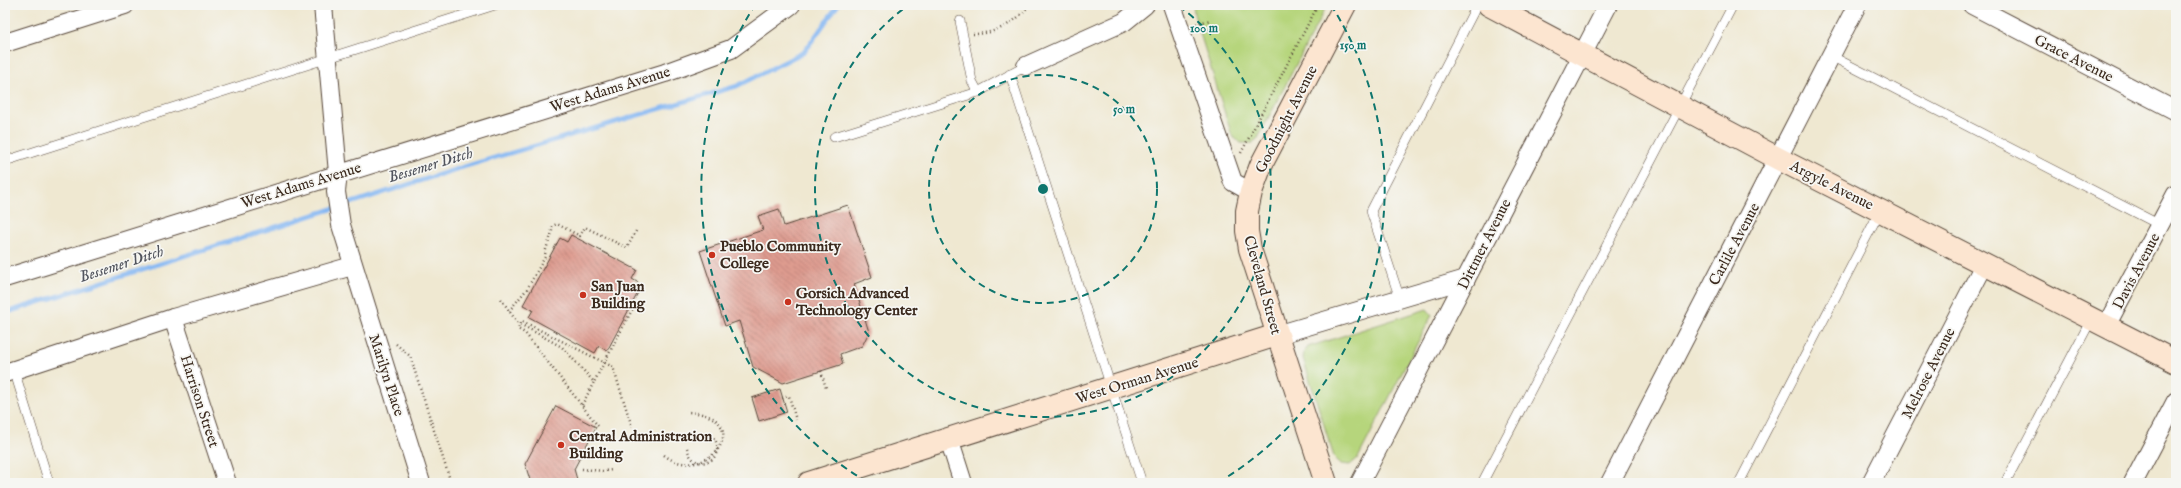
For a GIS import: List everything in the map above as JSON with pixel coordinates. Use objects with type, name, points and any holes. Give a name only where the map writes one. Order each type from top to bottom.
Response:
[{"type":"street","points":[[5,43],[125,5]]},
{"type":"street","points":[[323,5],[338,174]]},
{"type":"street","name":"West Adams Avenue","points":[[5,278],[665,73],[730,49],[791,5]]},
{"type":"street","points":[[1018,70],[1124,22],[1145,5]]},
{"type":"street","points":[[1172,5],[1233,182],[1251,192]]},
{"type":"street","name":"Goodnight Avenue","points":[[1251,192],[1262,165],[1345,5]]},
{"type":"street","name":"Argyle Avenue","points":[[1488,5],[1779,158],[2176,362]]},
{"type":"street","name":"Dittmer Avenue","points":[[1360,483],[1608,5]]},
{"type":"street","name":"Carlile Avenue","points":[[1610,483],[1858,5]]},
{"type":"street","name":"Grace Avenue","points":[[1972,5],[2176,110]]},
{"type":"street","name":"Marilyn Place","points":[[338,174],[336,192],[341,225],[352,266],[421,483]]},
{"type":"street","name":"Cleveland Street","points":[[1251,192],[1246,231],[1250,249],[1326,483]]},
{"type":"street","name":"Davis Avenue","points":[[2099,322],[2160,225],[2176,194]]},
{"type":"street","name":"Melrose Avenue","points":[[1871,483],[1985,263]]},
{"type":"street","points":[[10,371],[173,318],[352,266]]},
{"type":"street","name":"West Orman Avenue","points":[[808,483],[1277,335],[1466,279]]},
{"type":"street","name":"Harrison Street","points":[[173,318],[226,483]]},
{"type":"street","points":[[2133,483],[2176,401]]},
{"type":"street","points":[[949,439],[963,483]]},
{"type":"lane","points":[[5,161],[495,5]]},
{"type":"lane","points":[[1400,299],[1371,211],[1477,5]]},
{"type":"lane","points":[[1482,483],[1733,5]]},
{"type":"lane","points":[[960,21],[972,80],[978,92]]},
{"type":"lane","points":[[1831,56],[2160,225]]},
{"type":"lane","points":[[834,137],[978,92],[1018,70],[1142,483]]},
{"type":"lane","points":[[1739,483],[1881,210]]},
{"type":"lane","points":[[2005,483],[2099,322]]},
{"type":"lane","points":[[10,371],[49,483]]},
{"type":"path","points":[[963,34],[980,34],[1000,29],[1013,22],[1029,5]]},
{"type":"path","points":[[1230,173],[1318,5]]},
{"type":"path","points":[[509,311],[524,294],[545,257],[545,251],[552,235],[552,226],[557,224],[580,236],[585,227],[627,248],[636,231]]},
{"type":"path","points":[[501,299],[520,324],[562,347],[594,382]]},
{"type":"path","points":[[582,405],[633,308]]},
{"type":"path","points":[[598,426],[525,333],[518,329],[522,321],[613,367],[632,427]]},
{"type":"path","points":[[393,341],[410,356],[451,483]]},
{"type":"path","points":[[821,371],[826,388]]},
{"type":"path","points":[[782,398],[789,396],[796,420]]},
{"type":"path","points":[[688,412],[702,413],[719,425],[723,435],[722,451]]},
{"type":"path","points":[[687,448],[692,458],[700,462],[710,461],[716,454],[717,444],[712,436],[702,433],[695,435]]},
{"type":"path","points":[[716,454],[720,457]]},
{"type":"path","points":[[664,455],[672,465]]},
{"type":"path","points":[[582,469],[603,471],[613,470]]},
{"type":"green space","points":[[1193,5],[1327,5],[1258,138],[1252,143],[1241,143],[1232,136],[1194,14]]},
{"type":"green space","points":[[1427,309],[1432,315],[1358,458],[1350,465],[1341,464],[1334,457],[1303,358],[1304,352],[1308,347]]},
{"type":"building","name":"Gorsich Advanced Technology Center","points":[[848,205],[872,277],[854,284],[869,332],[862,346],[840,354],[843,364],[783,383],[753,367],[739,321],[725,326],[700,251],[763,230],[758,216],[779,209],[784,226]]},
{"type":"building","name":"San Juan Building","points":[[571,235],[637,270],[632,279],[642,285],[607,351],[599,346],[595,353],[529,317],[533,310],[523,305],[560,238],[567,242]]},
{"type":"building","points":[[780,389],[787,412],[759,421],[752,398]]},
{"type":"building","name":"Central Administration Building","points":[[556,406],[596,427],[574,469],[578,483],[531,483],[525,464]]},
{"type":"waterway","name":"Bessemer Ditch","points":[[342,206],[460,168],[737,86],[804,52],[838,5]]},
{"type":"waterway","name":"Bessemer Ditch","points":[[5,313],[335,208]]},
{"type":"place","name":"Pueblo Community College","points":[[712,255]]},
{"type":"place","name":"San Juan Building","points":[[583,295]]},
{"type":"place","name":"Gorsich Advanced Technology Center","points":[[788,302]]},
{"type":"place","name":"Central Administration Building","points":[[561,445]]}]
